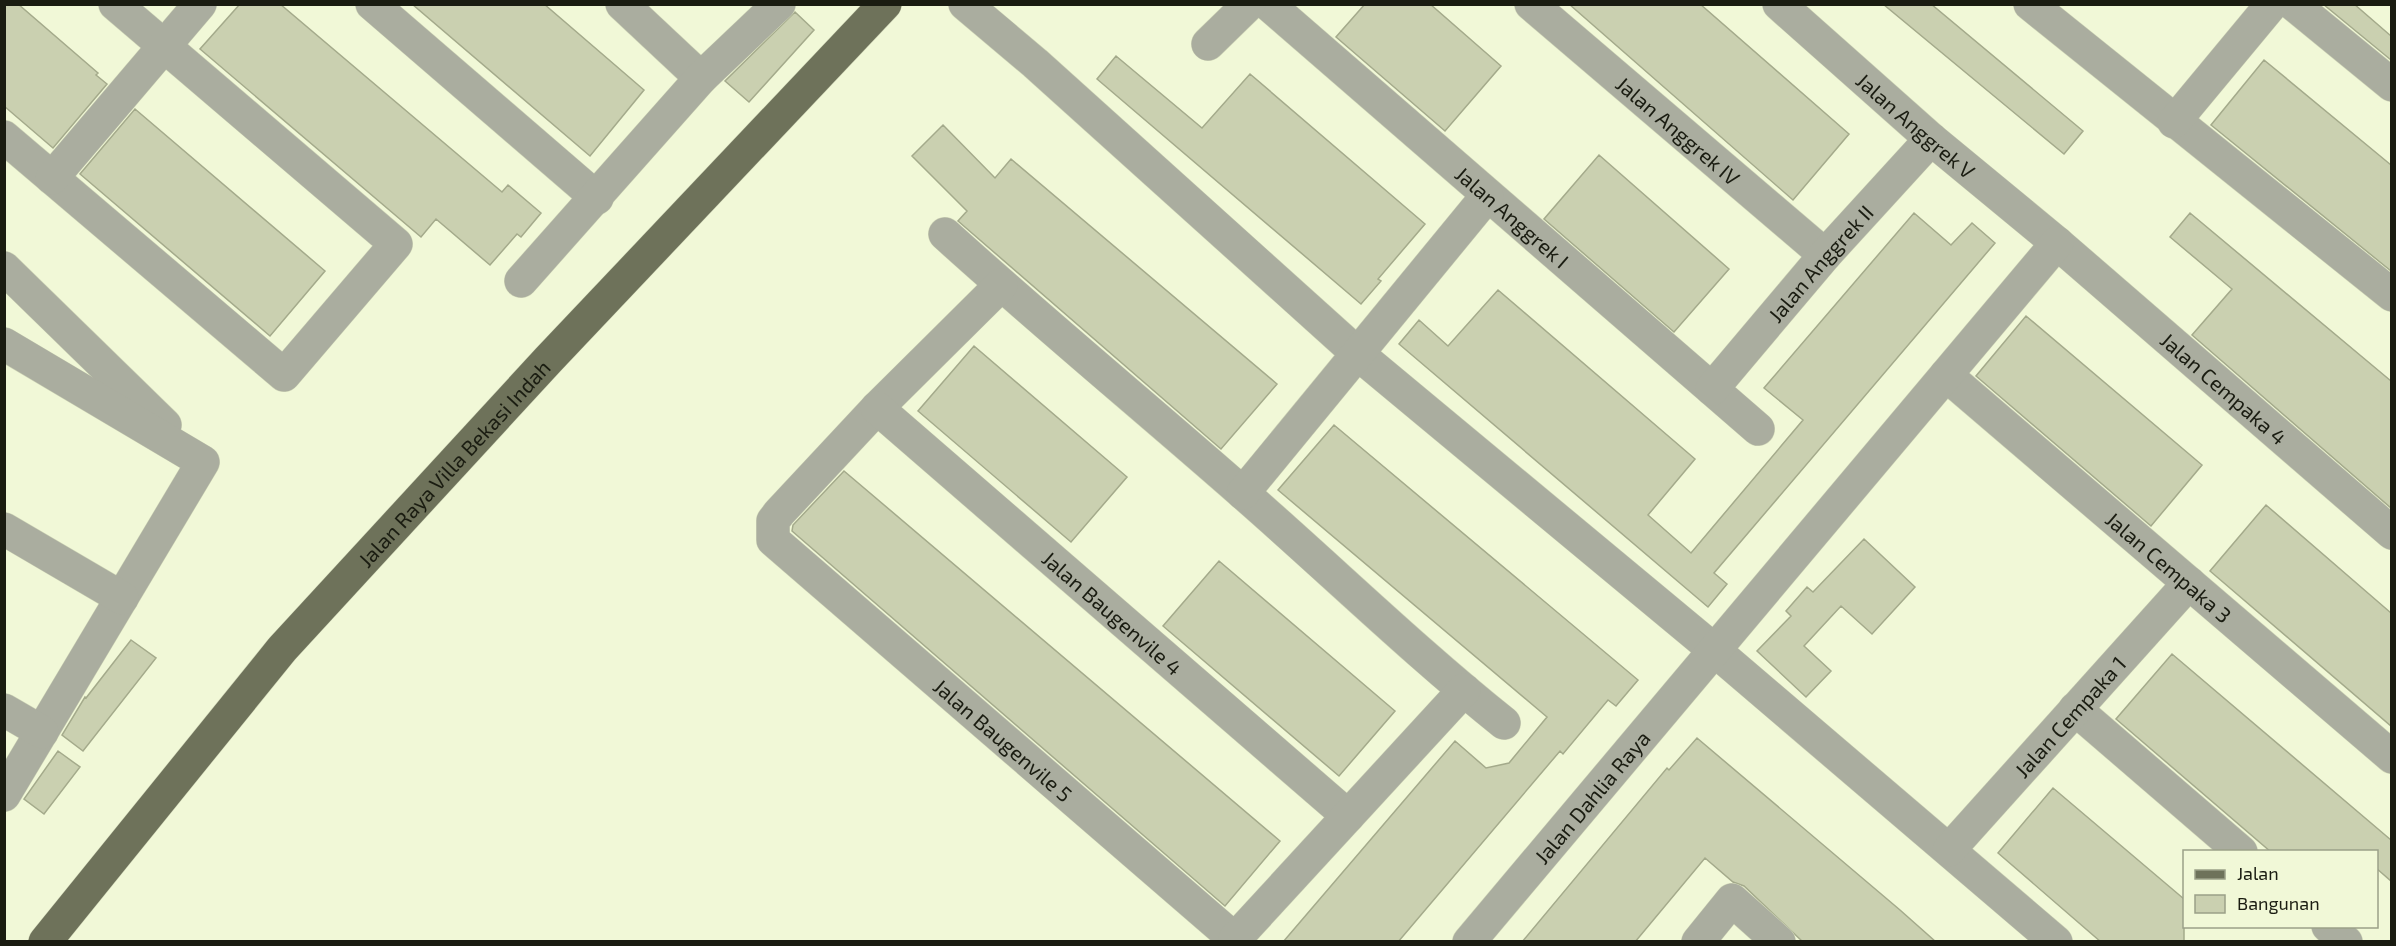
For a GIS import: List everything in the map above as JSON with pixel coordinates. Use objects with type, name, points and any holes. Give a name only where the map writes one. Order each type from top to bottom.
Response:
[{"type":"main road","name":"Jalan Raya Villa Bekasi Indah","points":[[45,942],[282,649],[548,360],[885,4]]},
{"type":"street","points":[[4,137],[284,375],[396,244],[115,4]]},
{"type":"street","points":[[52,178],[200,4]]},
{"type":"street","points":[[372,4],[597,198]]},
{"type":"street","points":[[622,4],[701,78]]},
{"type":"street","points":[[521,281],[701,78],[779,4]]},
{"type":"street","points":[[965,4],[1035,63],[1358,354],[1713,649],[1949,850],[2050,940]]},
{"type":"street","points":[[1208,44],[1249,4]]},
{"type":"street","name":"Jalan Anggrek I","points":[[1269,4],[1487,196],[1758,429]]},
{"type":"street","name":"Jalan Anggrek IV","points":[[1531,4],[1825,255]]},
{"type":"street","name":"Jalan Anggrek V","points":[[1779,4],[1930,139],[2057,243]]},
{"type":"street","points":[[2030,4],[2391,295]]},
{"type":"street","points":[[2174,122],[2272,4]]},
{"type":"street","points":[[2293,4],[2391,85]]},
{"type":"street","name":"Jalan Anggrek II","points":[[1712,389],[1825,255],[1930,139]]},
{"type":"street","points":[[1244,493],[1487,196]]},
{"type":"street","points":[[945,234],[1001,285],[1244,493],[1504,723]]},
{"type":"street","name":"Jalan Dahlia Raya","points":[[1469,942],[1713,649],[2057,243]]},
{"type":"street","name":"Jalan Cempaka 4","points":[[2057,243],[2391,532]]},
{"type":"street","points":[[4,268],[203,462]]},
{"type":"street","points":[[877,408],[1001,285]]},
{"type":"street","points":[[4,344],[203,462]]},
{"type":"street","name":"Jalan Cempaka 3","points":[[1946,375],[2391,757]]},
{"type":"street","name":"Jalan Baugenvile 5","points":[[877,408],[779,513],[773,521],[772,540],[1237,940]]},
{"type":"street","name":"Jalan Baugenvile 4","points":[[877,408],[1348,816]]},
{"type":"street","points":[[4,795],[203,462]]},
{"type":"street","points":[[4,529],[122,598]]},
{"type":"street","name":"Jalan Cempaka 1","points":[[1949,850],[2189,583]]},
{"type":"street","points":[[1237,940],[1464,690]]},
{"type":"street","points":[[2075,709],[2239,850]]},
{"type":"street","points":[[4,710],[42,732]]},
{"type":"street","points":[[1698,942],[1732,900],[1779,942]]},
{"type":"street","points":[[2329,928],[2346,942]]},
{"type":"building","points":[[4,4],[18,4],[98,73],[96,75],[107,84],[53,148],[4,106]]},
{"type":"building","points":[[240,4],[280,4],[502,192],[508,185],[541,213],[521,237],[517,234],[490,265],[436,219],[421,237],[200,49]]},
{"type":"building","points":[[412,4],[544,4],[644,90],[590,156]]},
{"type":"building","points":[[1365,4],[1430,4],[1501,66],[1445,131],[1336,37]]},
{"type":"building","points":[[1569,4],[1700,4],[1849,134],[1793,200]]},
{"type":"building","points":[[1883,4],[1931,4],[2083,131],[2064,154]]},
{"type":"building","points":[[2323,4],[2354,4],[2391,36],[2391,60]]},
{"type":"building","points":[[795,12],[814,30],[749,102],[725,81]]},
{"type":"building","points":[[1116,56],[1202,128],[1250,74],[1425,224],[1378,279],[1381,281],[1361,304],[1097,79]]},
{"type":"building","points":[[2264,60],[2391,165],[2391,271],[2211,125]]},
{"type":"building","points":[[135,109],[325,271],[270,336],[80,174]]},
{"type":"building","points":[[943,125],[995,178],[1011,159],[1277,384],[1221,449],[958,221],[967,211],[912,156]]},
{"type":"building","points":[[1599,155],[1729,269],[1674,332],[1544,219]]},
{"type":"building","points":[[1914,213],[1951,245],[1972,223],[1995,243],[1714,573],[1727,584],[1708,607],[1399,344],[1419,320],[1448,346],[1498,290],[1695,459],[1648,515],[1691,553],[1803,420],[1764,388]]},
{"type":"building","points":[[2190,213],[2391,381],[2391,508],[2192,335],[2232,289],[2170,237]]},
{"type":"building","points":[[2026,316],[2202,465],[2151,526],[1976,376]]},
{"type":"building","points":[[974,346],[1127,477],[1071,542],[918,411]]},
{"type":"building","points":[[1334,425],[1638,680],[1616,706],[1608,700],[1563,754],[1560,751],[1398,942],[1283,942],[1455,741],[1486,768],[1509,763],[1547,717],[1278,490]]},
{"type":"building","points":[[844,471],[1280,841],[1225,906],[792,531],[793,525]]},
{"type":"building","points":[[2266,505],[2391,613],[2391,726],[2210,571]]},
{"type":"building","points":[[1864,539],[1915,587],[1872,634],[1841,606],[1804,646],[1831,671],[1806,697],[1757,651],[1791,616],[1786,611],[1807,587],[1813,592]]},
{"type":"building","points":[[1219,561],[1395,711],[1339,776],[1163,626]]},
{"type":"building","points":[[131,640],[156,658],[83,751],[62,735],[85,697]]},
{"type":"building","points":[[2172,654],[2391,840],[2391,881],[2378,870],[2378,850],[2269,850],[2116,719]]},
{"type":"building","points":[[1697,738],[1936,942],[1803,942],[1744,886],[1733,882],[1705,858],[1635,942],[1522,942],[1667,768],[1669,770]]},
{"type":"building","points":[[58,751],[80,767],[44,814],[24,799]]},
{"type":"building","points":[[2053,788],[2183,898],[2184,942],[2101,942],[1998,853]]}]
